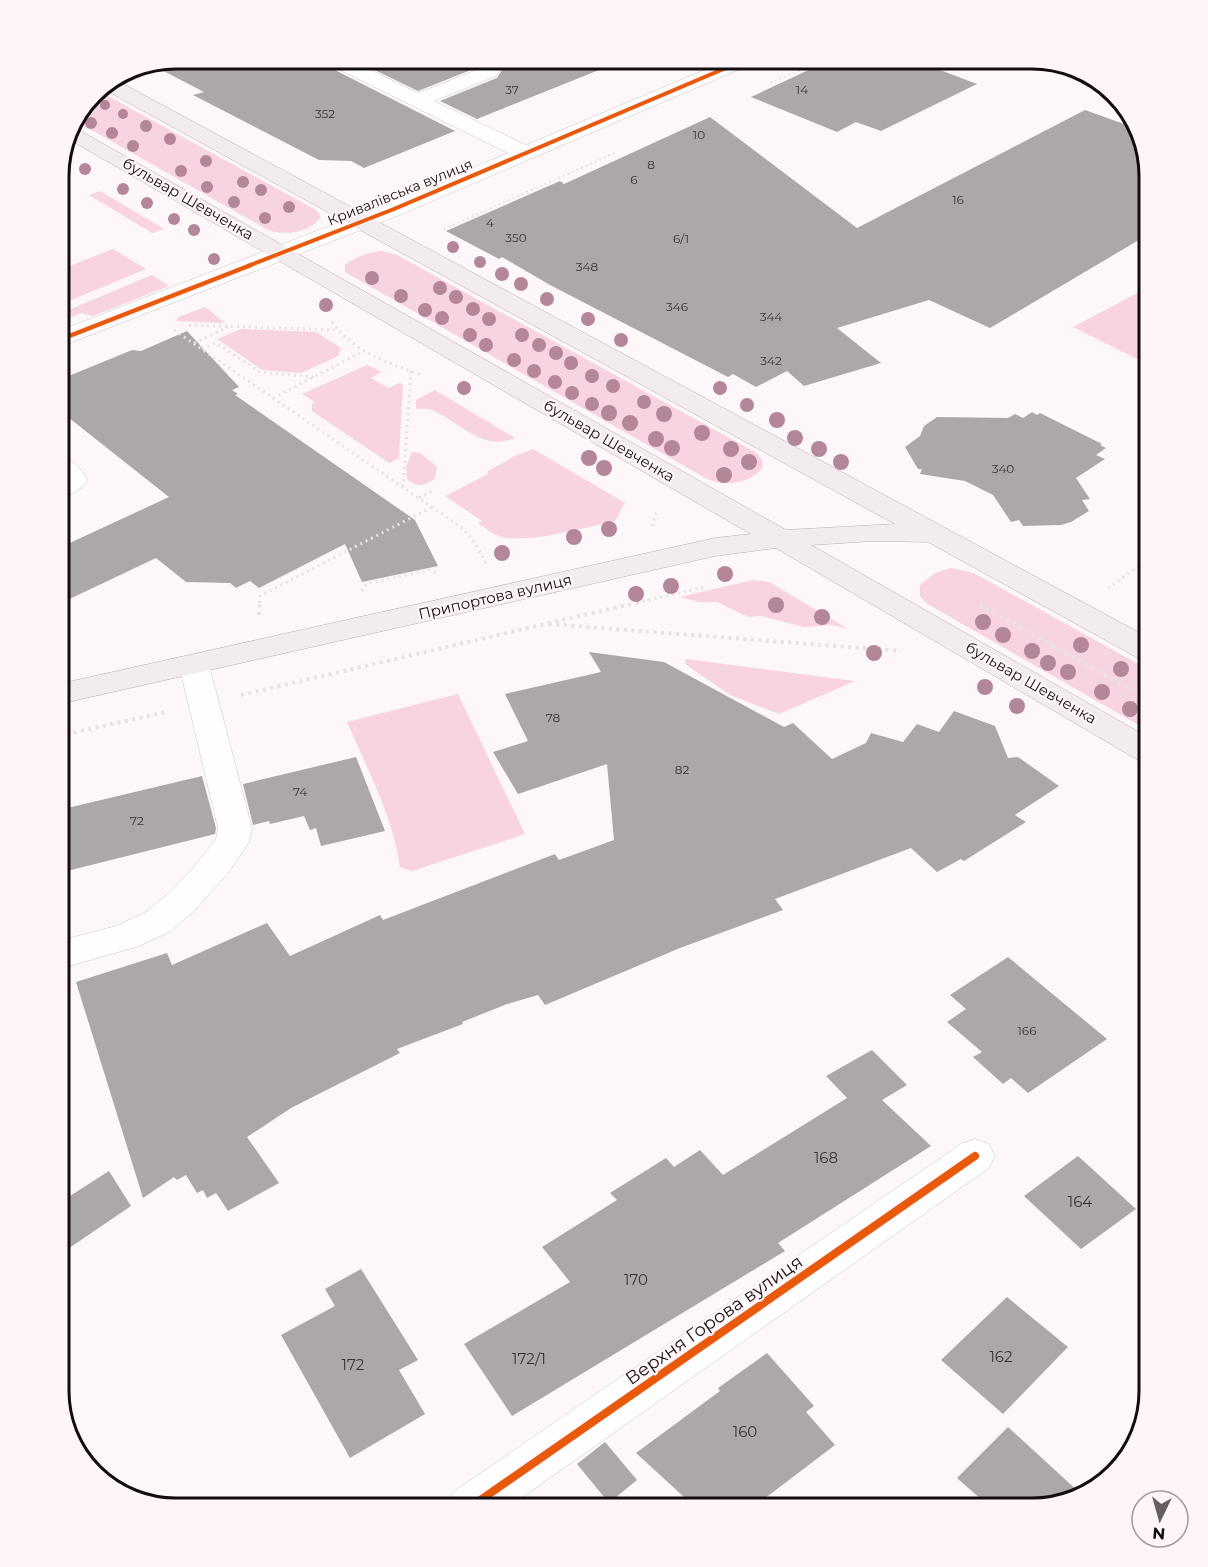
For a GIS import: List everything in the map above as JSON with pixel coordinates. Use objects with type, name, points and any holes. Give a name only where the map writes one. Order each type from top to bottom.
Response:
[{"type":"main road","points":[[115,88],[1139,646]]},
{"type":"main road","name":"бульвар Шевченка","points":[[77,136],[572,420],[781,537],[1139,746]]},
{"type":"main road","name":"Припортова вулиця","points":[[69,692],[715,547],[781,537],[854,532],[936,535]]},
{"type":"street","points":[[355,69],[525,153]]},
{"type":"street","points":[[417,100],[489,72],[491,69]]},
{"type":"street","name":"Кривалівська вулиця","points":[[69,336],[362,221],[723,69]]},
{"type":"street","points":[[69,472],[74,480],[69,483]]},
{"type":"street","points":[[69,952],[157,924],[172,911],[232,842],[235,828],[194,665]]},
{"type":"street","name":"Верхня Горова вулиця","points":[[485,1498],[975,1156]]},
{"type":"path","points":[[331,320],[340,336],[365,351],[432,379]]},
{"type":"path","points":[[187,325],[336,330]]},
{"type":"path","points":[[194,343],[231,326]]},
{"type":"path","points":[[176,331],[468,533],[487,566],[498,563]]},
{"type":"path","points":[[202,349],[216,343],[260,372],[314,377]]},
{"type":"path","points":[[273,398],[365,351]]},
{"type":"path","points":[[403,487],[411,371]]},
{"type":"path","points":[[419,498],[432,491]]},
{"type":"path","points":[[647,529],[654,524],[658,510],[650,505]]},
{"type":"path","points":[[258,619],[260,596],[432,507]]},
{"type":"path","points":[[1106,590],[1139,566]]},
{"type":"path","points":[[361,594],[366,584],[430,570],[441,575]]},
{"type":"path","points":[[69,734],[715,584]]},
{"type":"path","points":[[974,610],[988,600]]},
{"type":"path","points":[[980,605],[1139,694]]},
{"type":"path","points":[[546,624],[903,651]]},
{"type":"shaded area","points":[[106,95],[316,210],[321,217],[310,227],[297,232],[282,233],[268,230],[82,124],[83,122]]},
{"type":"shaded area","points":[[100,191],[164,229],[152,233],[89,195]]},
{"type":"shaded area","points":[[113,249],[146,269],[69,301],[69,266]]},
{"type":"shaded area","points":[[381,251],[397,255],[755,452],[762,459],[762,469],[736,483],[722,483],[707,479],[345,272],[345,265],[353,259]]},
{"type":"shaded area","points":[[152,275],[169,286],[93,316],[81,313],[69,318],[69,310]]},
{"type":"shaded area","points":[[1139,292],[1139,360],[1073,327]]},
{"type":"shaded area","points":[[205,307],[225,323],[176,321],[178,317]]},
{"type":"shaded area","points":[[241,329],[316,332],[341,348],[338,356],[301,373],[262,370],[217,339]]},
{"type":"shaded area","points":[[367,365],[382,372],[371,378],[388,388],[400,383],[403,385],[399,458],[389,463],[312,411],[312,404],[315,402],[302,394]]},
{"type":"shaded area","points":[[435,390],[515,438],[503,441],[482,439],[432,410],[416,409],[416,400]]},
{"type":"shaded area","points":[[533,449],[625,503],[615,521],[539,537],[510,538],[490,532],[478,523],[482,521],[445,496],[488,474],[488,471],[515,456]]},
{"type":"shaded area","points":[[412,452],[420,453],[437,467],[435,478],[428,483],[414,484],[407,479],[406,467]]},
{"type":"shaded area","points":[[951,568],[974,573],[1139,664],[1139,725],[926,603],[920,596],[920,585],[935,573]]},
{"type":"shaded area","points":[[753,580],[769,582],[848,629],[832,625],[804,627],[761,616],[748,617],[717,602],[699,602],[680,597]]},
{"type":"shaded area","points":[[686,659],[855,681],[779,714],[730,695],[685,664]]},
{"type":"shaded area","points":[[458,694],[525,834],[412,871],[400,867],[392,830],[347,722]]},
{"type":"building","points":[[333,69],[455,131],[364,168],[351,161],[319,160],[193,95],[204,92],[162,70]]},
{"type":"building","points":[[373,69],[473,69],[418,91]]},
{"type":"building","points":[[503,69],[602,69],[477,119],[440,101],[497,78]]},
{"type":"building","points":[[811,69],[937,69],[977,84],[881,131],[856,122],[837,132],[751,97]]},
{"type":"building","points":[[1085,110],[1125,125],[1137,155],[1139,240],[990,328],[929,300],[837,328],[881,363],[804,386],[787,371],[756,387],[733,374],[728,377],[550,285],[502,257],[499,259],[446,231],[560,181],[564,184],[710,117],[857,228]]},
{"type":"building","points":[[187,331],[239,387],[232,390],[238,394],[235,395],[415,520],[438,566],[362,582],[345,544],[259,588],[250,581],[236,588],[230,583],[186,582],[156,558],[69,599],[69,543],[169,497],[69,418],[69,376],[132,350],[141,351]]},
{"type":"building","points":[[1032,412],[1037,415],[1040,413],[1106,448],[1096,455],[1105,459],[1076,478],[1090,499],[1082,500],[1089,511],[1071,522],[1061,525],[1023,526],[1019,520],[1011,522],[993,495],[965,481],[920,474],[922,469],[918,469],[905,447],[920,436],[924,426],[937,417],[1008,418],[1015,414],[1023,418]]},
{"type":"building","points":[[589,652],[664,662],[784,727],[793,723],[832,759],[866,743],[871,733],[903,742],[917,724],[939,732],[954,711],[995,726],[1008,758],[1018,757],[1059,786],[1015,815],[1026,822],[964,861],[961,859],[937,872],[911,848],[775,899],[783,910],[680,948],[545,1005],[538,995],[507,1004],[462,1022],[463,1024],[397,1049],[400,1053],[291,1108],[247,1137],[279,1183],[228,1211],[216,1193],[207,1198],[203,1190],[197,1193],[186,1175],[177,1180],[174,1177],[143,1198],[76,982],[167,953],[172,965],[267,923],[290,956],[380,915],[383,920],[555,854],[559,860],[614,840],[607,764],[518,794],[493,752],[528,741],[505,694],[601,672]]},
{"type":"building","points":[[356,757],[385,831],[321,846],[316,828],[310,830],[304,816],[270,824],[269,821],[253,825],[243,784]]},
{"type":"building","points":[[202,776],[216,828],[215,834],[69,870],[69,808]]},
{"type":"building","points":[[1008,957],[1107,1039],[1028,1093],[1011,1078],[1003,1084],[973,1057],[982,1052],[947,1022],[966,1009],[950,995]]},
{"type":"building","points":[[872,1050],[907,1085],[882,1100],[931,1146],[778,1243],[785,1251],[512,1416],[464,1344],[570,1282],[542,1247],[617,1200],[610,1193],[666,1158],[674,1167],[700,1150],[723,1175],[847,1098],[826,1076]]},
{"type":"building","points":[[1078,1156],[1136,1209],[1081,1249],[1024,1196]]},
{"type":"building","points":[[109,1171],[131,1206],[69,1248],[69,1197]]},
{"type":"building","points":[[361,1269],[418,1360],[399,1370],[425,1414],[350,1458],[281,1335],[335,1306],[325,1289]]},
{"type":"building","points":[[1007,1297],[1068,1347],[1003,1414],[941,1360]]},
{"type":"building","points":[[767,1353],[814,1406],[806,1412],[835,1445],[765,1498],[685,1498],[636,1453],[720,1391],[718,1388]]},
{"type":"building","points":[[1008,1427],[1075,1489],[1046,1497],[980,1498],[957,1478]]},
{"type":"building","points":[[605,1442],[637,1480],[615,1498],[605,1498],[577,1464]]},
{"type":"cycle path","points":[[69,336],[394,209],[723,69]]},
{"type":"cycle path","points":[[483,1498],[975,1156]]}]
